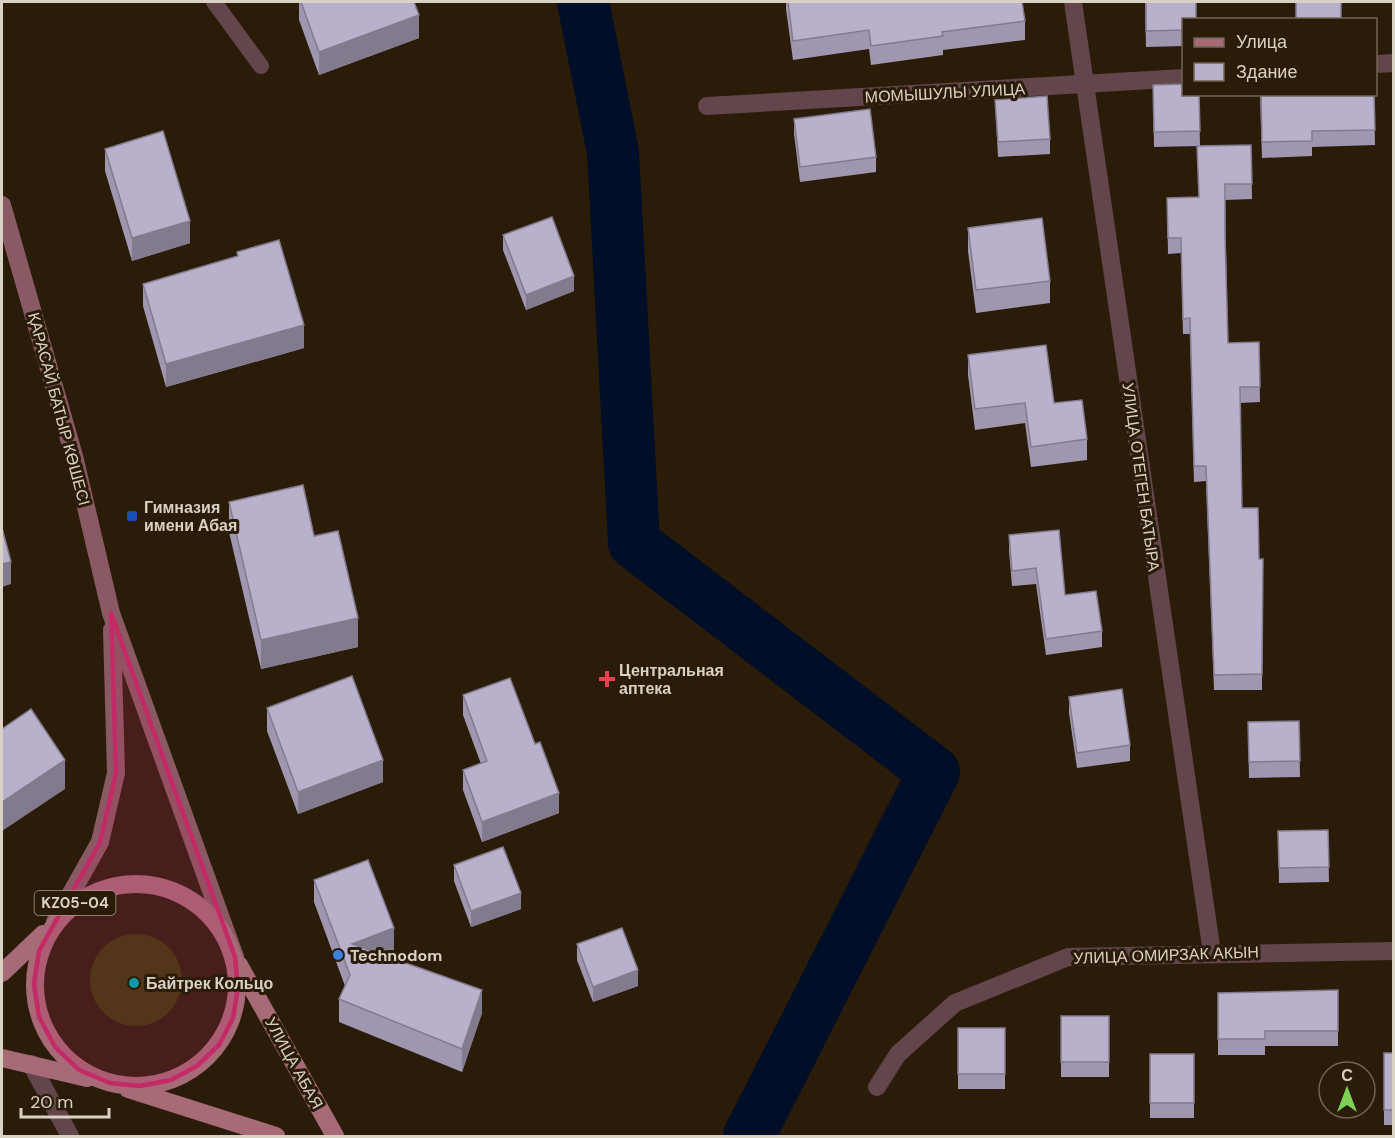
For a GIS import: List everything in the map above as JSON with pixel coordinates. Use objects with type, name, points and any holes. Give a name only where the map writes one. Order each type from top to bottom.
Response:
[{"type":"main road","name":"ҚАРАСАЙ БАТЫР КӨШЕСІ","points":[[2,205],[74,456],[111,614]]},
{"type":"main road","points":[[56,922],[100,842],[116,773],[111,614]]},
{"type":"main road","points":[[111,614],[235,957]]},
{"type":"main road","name":"KZ05-04","points":[[2,973],[79,900],[108,887],[140,883],[172,889],[200,905],[222,928],[235,957],[238,988],[233,1018],[219,1045],[197,1066],[171,1080],[140,1086],[110,1083],[80,1070],[55,1047],[39,1017],[34,984],[39,951],[56,922]]},
{"type":"main road","name":"УЛИЦА АБАЯ","points":[[235,957],[335,1137]]},
{"type":"main road","name":"KZ05-04","points":[[2,1058],[110,1083],[276,1137]]},
{"type":"street","name":"УЛИЦА ОТЕГЕН БАТЫРА","points":[[1073,2],[1212,953]]},
{"type":"street","points":[[1377,64],[1394,63]]},
{"type":"street","name":"МОМЫШУЛЫ УЛИЦА","points":[[707,106],[1182,78]]},
{"type":"street","name":"УЛИЦА ОМИРЗАК АКЫН","points":[[878,1087],[897,1054],[955,1003],[1068,957],[1394,951]]},
{"type":"street","points":[[31,1064],[70,1137]]},
{"type":"lane","points":[[214,2],[261,66]]},
{"type":"highlighted area","points":[[111,613],[235,957],[238,988],[233,1018],[219,1045],[197,1066],[171,1080],[140,1086],[110,1083],[79,1070],[55,1047],[39,1017],[34,984],[39,951],[100,842],[116,773]]},
{"type":"shaded area","points":[[136,934],[154,937],[169,947],[179,962],[182,980],[179,998],[169,1013],[154,1023],[136,1026],[118,1023],[103,1013],[93,998],[90,980],[93,962],[103,947],[118,937]]},
{"type":"building","points":[[301,2],[414,2],[419,15],[319,52]]},
{"type":"building","points":[[788,2],[1022,2],[1025,21],[942,32],[943,36],[871,46],[869,30],[793,41]]},
{"type":"building","points":[[1146,2],[1196,2],[1196,18],[1182,18],[1182,30],[1146,31]]},
{"type":"building","points":[[1296,2],[1341,2],[1341,18],[1296,18]]},
{"type":"building","points":[[1182,84],[1182,96],[1199,96],[1200,131],[1154,132],[1153,85]]},
{"type":"building","points":[[1047,96],[1050,139],[998,142],[995,100]]},
{"type":"building","points":[[1261,96],[1374,96],[1375,130],[1312,131],[1312,141],[1262,142]]},
{"type":"building","points":[[870,109],[876,157],[800,167],[794,119]]},
{"type":"building","points":[[163,131],[190,221],[132,238],[105,149]]},
{"type":"building","points":[[1251,145],[1252,184],[1225,184],[1225,237],[1228,343],[1259,342],[1260,387],[1240,387],[1242,508],[1258,508],[1259,559],[1263,559],[1262,674],[1214,675],[1206,466],[1194,466],[1190,318],[1183,319],[1181,238],[1168,238],[1167,198],[1199,197],[1197,146]]},
{"type":"building","points":[[552,217],[574,276],[526,295],[503,235]]},
{"type":"building","points":[[1042,218],[1050,281],[976,290],[968,228]]},
{"type":"building","points":[[279,240],[304,325],[166,364],[143,284],[238,256],[237,252]]},
{"type":"building","points":[[1046,345],[1054,403],[1082,400],[1087,439],[1031,447],[1025,403],[975,409],[968,355]]},
{"type":"building","points":[[303,485],[314,536],[338,531],[358,618],[261,640],[229,502]]},
{"type":"building","points":[[2,528],[11,562],[2,564]]},
{"type":"building","points":[[1059,530],[1065,595],[1096,591],[1102,631],[1046,639],[1036,568],[1012,571],[1009,535]]},
{"type":"building","points":[[352,676],[383,760],[298,792],[267,708]]},
{"type":"building","points":[[510,678],[535,744],[540,742],[559,793],[482,822],[463,770],[487,761],[463,695]]},
{"type":"building","points":[[1122,689],[1130,745],[1077,753],[1069,697]]},
{"type":"building","points":[[31,709],[65,760],[2,802],[2,729]]},
{"type":"building","points":[[1299,721],[1300,761],[1249,762],[1248,722]]},
{"type":"building","points":[[1328,830],[1329,867],[1279,868],[1278,831]]},
{"type":"building","points":[[503,847],[521,893],[471,911],[454,865]]},
{"type":"building","points":[[368,860],[394,928],[352,944],[482,990],[462,1049],[339,999],[350,975],[314,880]]},
{"type":"building","points":[[622,928],[638,970],[593,987],[577,944]]},
{"type":"building","points":[[1338,990],[1338,1031],[1265,1031],[1265,1039],[1218,1039],[1218,993]]},
{"type":"building","points":[[1061,1016],[1109,1016],[1109,1062],[1061,1062]]},
{"type":"building","points":[[958,1028],[1005,1028],[1005,1074],[958,1074]]},
{"type":"building","points":[[1384,1053],[1394,1053],[1394,1110],[1384,1110]]},
{"type":"building","points":[[1150,1054],[1194,1054],[1194,1103],[1150,1103]]},
{"type":"waterway","points":[[583,2],[613,152],[634,543],[934,772],[749,1136]]},
{"type":"place","name":"Гимназия имени Абая","points":[[132,516]]},
{"type":"place","name":"Центральная аптека","points":[[607,679]]},
{"type":"place","name":"Technodom","points":[[338,955]]},
{"type":"place","name":"Байтрек Кольцо","points":[[134,983]]}]
